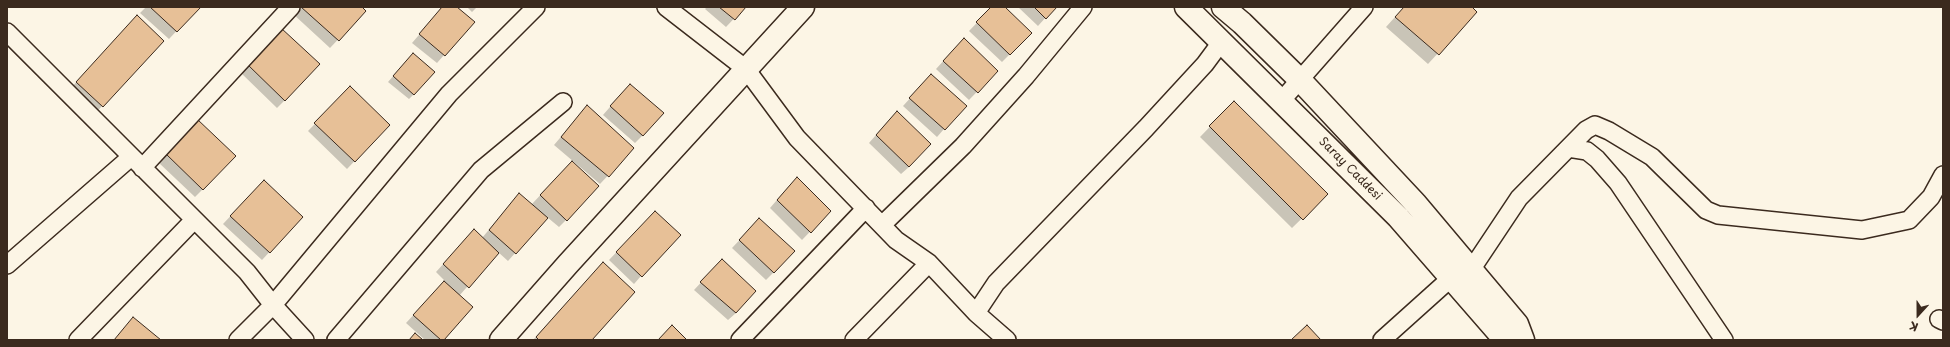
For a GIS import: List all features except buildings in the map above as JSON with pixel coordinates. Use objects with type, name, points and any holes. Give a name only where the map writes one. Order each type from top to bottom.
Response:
[{"type":"street","points":[[7,265],[136,162],[291,7]]},
{"type":"street","points":[[238,340],[273,305],[449,94],[536,7]]},
{"type":"street","points":[[666,7],[746,69],[797,138],[896,240],[929,263],[976,312],[1007,340]]},
{"type":"street","points":[[501,340],[568,264],[803,7]]},
{"type":"street","points":[[882,225],[963,146],[1026,76],[1083,7]]},
{"type":"street","name":"Saray Caddesi","points":[[1186,7],[1282,100],[1398,217],[1505,340]]},
{"type":"street","name":"Saray Caddesi","points":[[1223,7],[1242,23],[1300,80],[1416,204],[1517,324],[1524,340]]},
{"type":"street","points":[[1282,100],[1364,7]]},
{"type":"street","points":[[7,32],[247,272],[273,305],[305,340]]},
{"type":"street","points":[[976,312],[996,283],[1146,128],[1205,64],[1222,41]]},
{"type":"street","points":[[336,340],[480,170],[563,102]]},
{"type":"street","points":[[1472,270],[1519,198],[1586,130],[1596,125],[1609,131],[1652,157],[1706,210],[1718,215],[1862,230],[1909,220],[1931,197],[1943,175]]},
{"type":"street","points":[[1568,148],[1592,155],[1618,183],[1724,340]]},
{"type":"street","points":[[740,340],[866,208]]},
{"type":"street","points":[[78,340],[194,220]]},
{"type":"street","points":[[854,340],[929,263]]},
{"type":"street","points":[[1382,340],[1451,278]]}]
